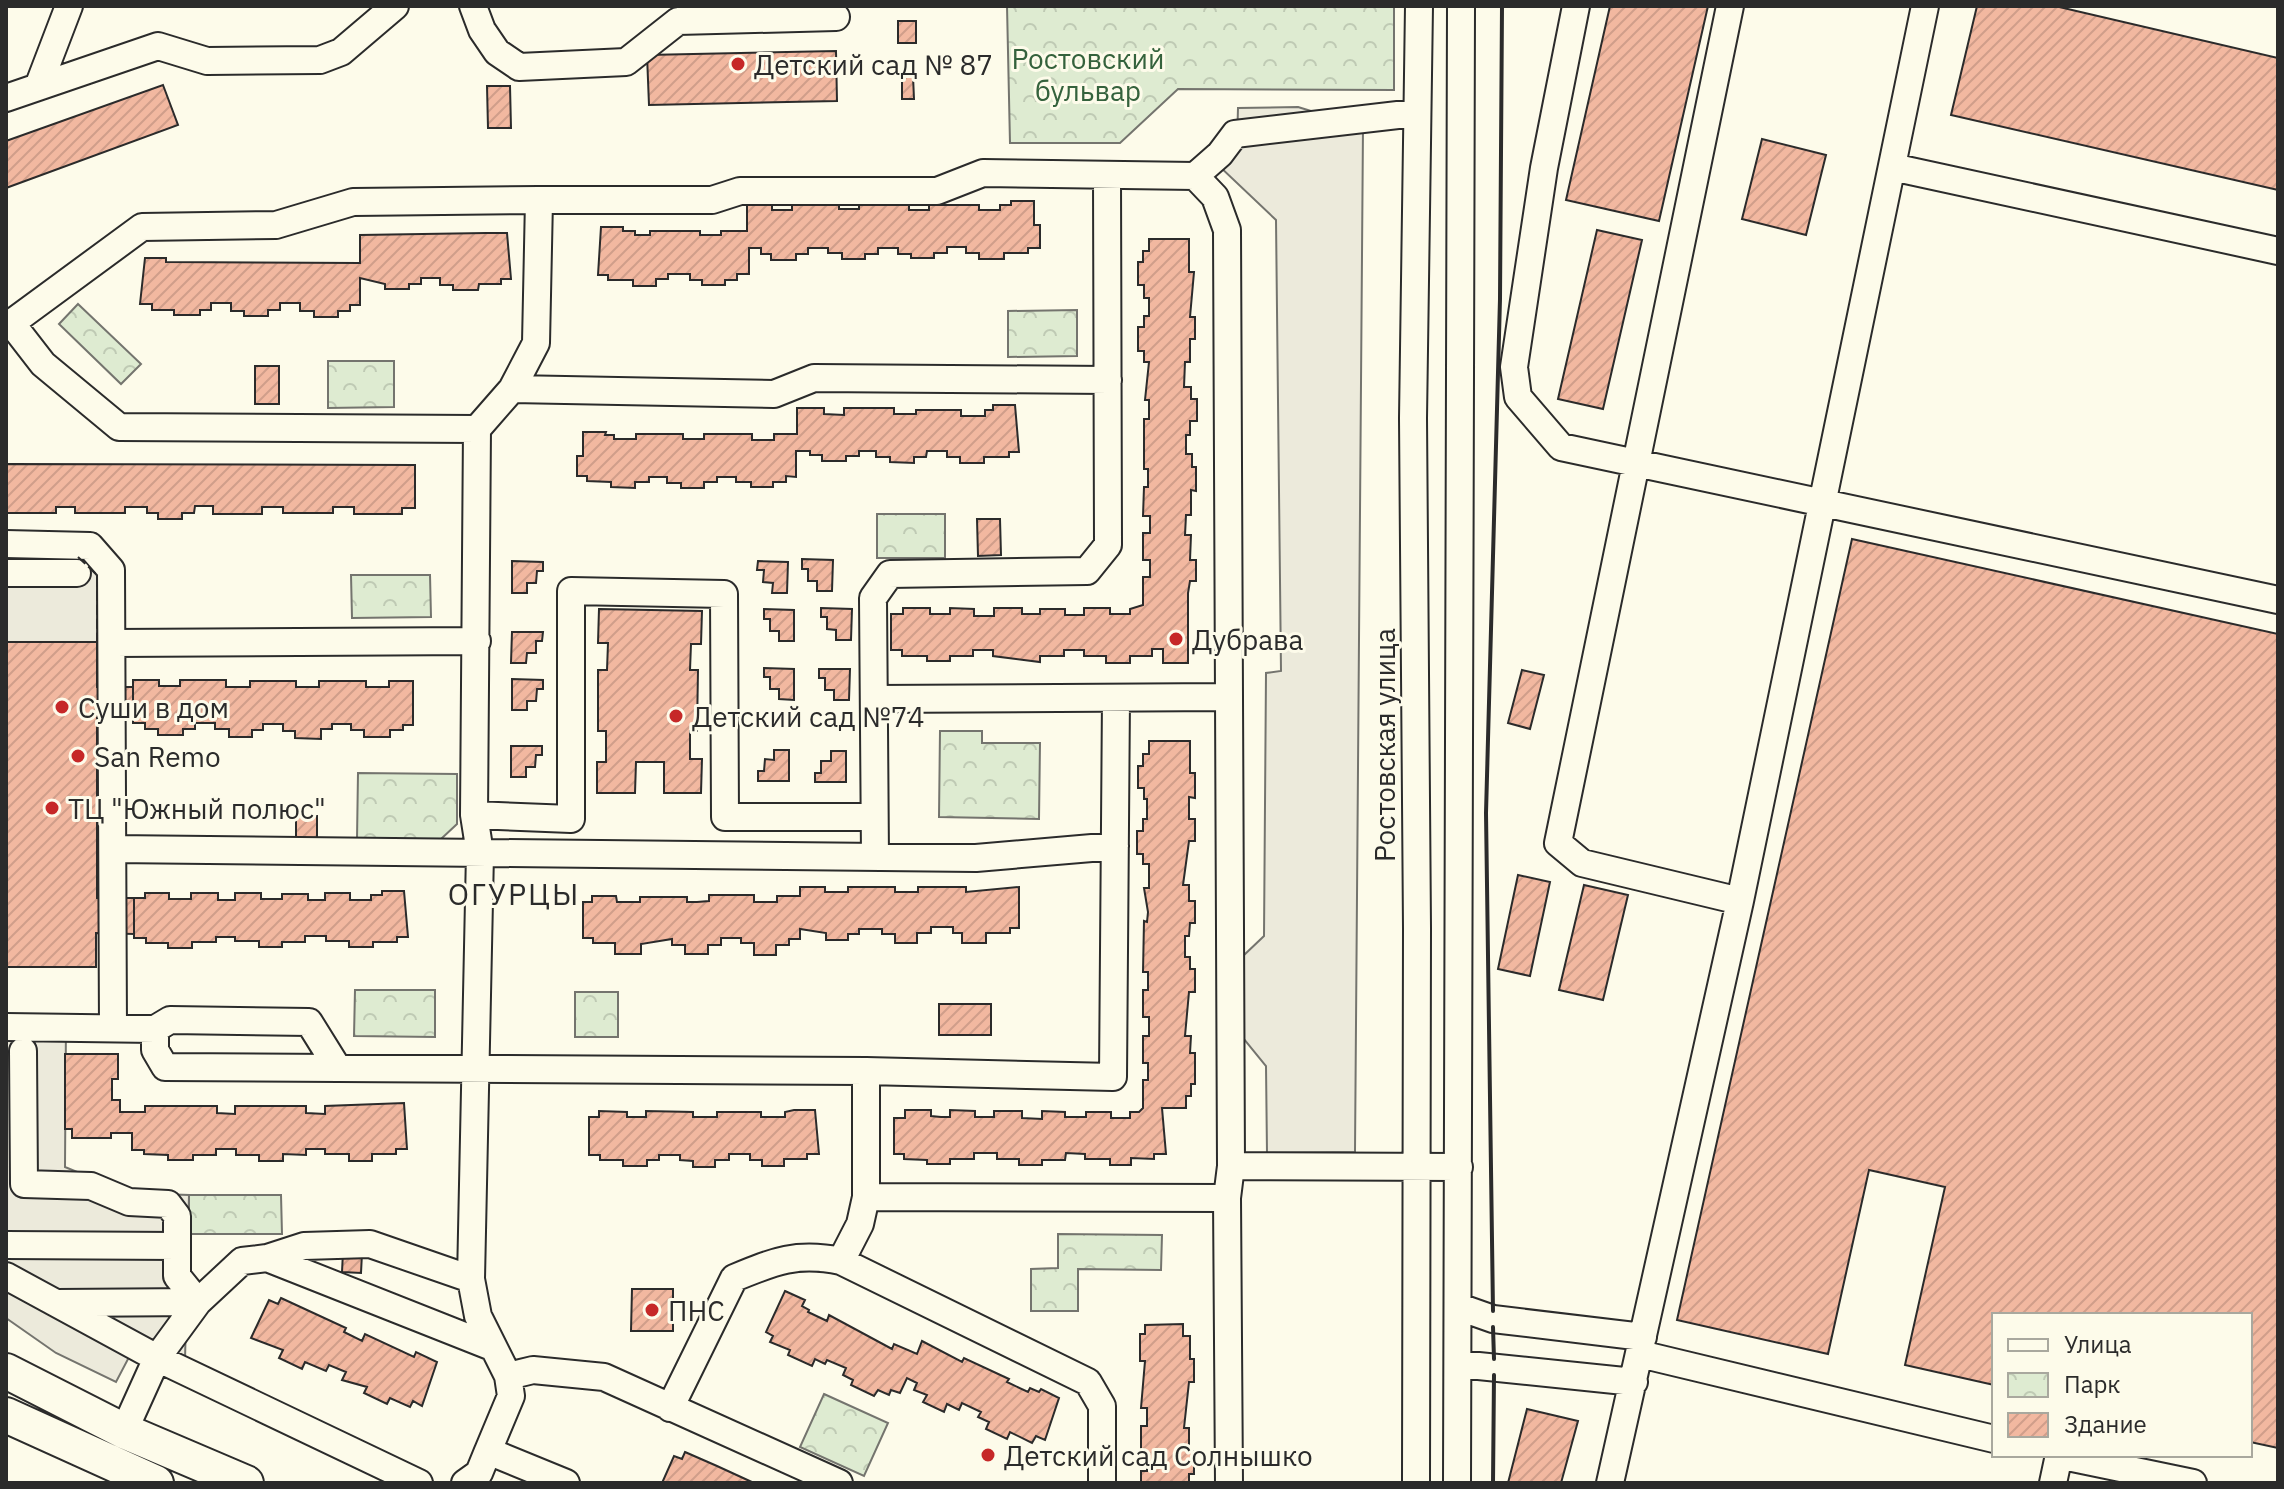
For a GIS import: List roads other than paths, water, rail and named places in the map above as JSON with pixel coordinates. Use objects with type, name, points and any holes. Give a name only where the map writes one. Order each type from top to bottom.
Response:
[{"type":"main road","points":[[6,1371],[124,1431],[246,1483]]},
{"type":"main road","points":[[6,1415],[156,1483]]},
{"type":"street","points":[[38,87],[69,6]]},
{"type":"street","points":[[6,98],[158,46],[207,61],[320,60],[341,52],[395,6]]},
{"type":"street","points":[[473,6],[482,30],[497,52],[519,67],[626,62],[678,21],[836,17]]},
{"type":"street","name":"Ростовская улица","points":[[1416,1483],[1415,113],[1419,6]]},
{"type":"street","points":[[1457,1483],[1461,6]]},
{"type":"street","points":[[1576,6],[1544,168],[1514,367],[1518,397],[1561,447],[2278,600]]},
{"type":"street","points":[[1730,6],[1558,843],[1582,863],[1740,901]]},
{"type":"street","points":[[1610,1483],[1740,901],[1925,6]]},
{"type":"street","points":[[477,429],[119,427],[43,364],[9,326],[142,227],[276,225],[353,202],[712,200],[740,191],[937,191],[983,173],[1195,176],[1220,154],[1235,134],[1415,113]]},
{"type":"street","points":[[1892,167],[2278,251]]},
{"type":"street","points":[[875,857],[873,598],[890,574],[1087,571],[1108,545],[1107,176]]},
{"type":"street","points":[[1195,176],[1215,197],[1227,230],[1226,697],[1231,1166],[1227,1198],[1229,1483]]},
{"type":"street","points":[[465,1483],[479,1473],[511,1396],[508,1376],[478,1316],[471,1279],[480,853],[474,815],[477,429],[512,389],[536,343],[539,200]]},
{"type":"street","points":[[512,389],[774,394],[814,378],[1108,380]]},
{"type":"street","points":[[6,544],[90,546],[111,570],[113,1028]]},
{"type":"street","points":[[6,573],[77,573]]},
{"type":"street","points":[[474,815],[571,819],[571,591],[724,594],[725,817],[874,817]]},
{"type":"street","points":[[113,643],[477,641]]},
{"type":"street","points":[[874,699],[1226,697]]},
{"type":"street","points":[[155,1029],[155,1050],[165,1067],[866,1071],[1113,1077],[1116,698]]},
{"type":"street","points":[[113,849],[976,858],[1115,846]]},
{"type":"street","points":[[6,1027],[155,1029],[170,1020],[309,1022],[337,1067]]},
{"type":"street","points":[[23,1051],[24,1184],[91,1186],[129,1202],[168,1204],[177,1216],[177,1276],[198,1302]]},
{"type":"street","points":[[841,1261],[860,1224],[866,1197],[866,1071]]},
{"type":"street","points":[[1231,1166],[1459,1167]]},
{"type":"street","points":[[866,1197],[1227,1198]]},
{"type":"street","points":[[124,1431],[157,1358],[198,1302],[242,1261],[267,1258],[304,1246],[370,1244],[471,1279]]},
{"type":"street","points":[[6,1245],[177,1246]]},
{"type":"street","points":[[670,1408],[734,1278],[782,1258],[814,1256],[841,1261],[1088,1382],[1102,1406],[1102,1483]]},
{"type":"street","points":[[267,1258],[492,1347]]},
{"type":"street","points":[[6,1276],[157,1358],[409,1481]]},
{"type":"street","points":[[52,1303],[198,1302]]},
{"type":"street","points":[[1459,1307],[1493,1319],[1642,1345],[1992,1438]]},
{"type":"street","points":[[1459,1364],[1634,1382]]},
{"type":"street","points":[[508,1376],[533,1370],[604,1377],[839,1483]]},
{"type":"street","points":[[488,1451],[566,1483]]},
{"type":"street","points":[[2053,1483],[2058,1457]]},
{"type":"street","points":[[2068,1457],[2193,1483]]},
{"type":"place","name":"Детский сад № 87","points":[[738,64]]},
{"type":"place","name":"Дубрава","points":[[1176,639]]},
{"type":"place","name":"Суши в дом","points":[[62,707]]},
{"type":"place","name":"Детский сад №74","points":[[676,716]]},
{"type":"place","name":"San Remo","points":[[78,756]]},
{"type":"place","name":"ТЦ \"Южный полюс\"","points":[[52,808]]},
{"type":"place","name":"ПНС","points":[[652,1310]]},
{"type":"place","name":"Детский сад Солнышко","points":[[988,1455]]},
{"type":"district","name":"ОГУРЦЫ","points":[[514,893]]},
{"type":"park label","name":"Ростовский бульвар","points":[[1088,74]]}]
